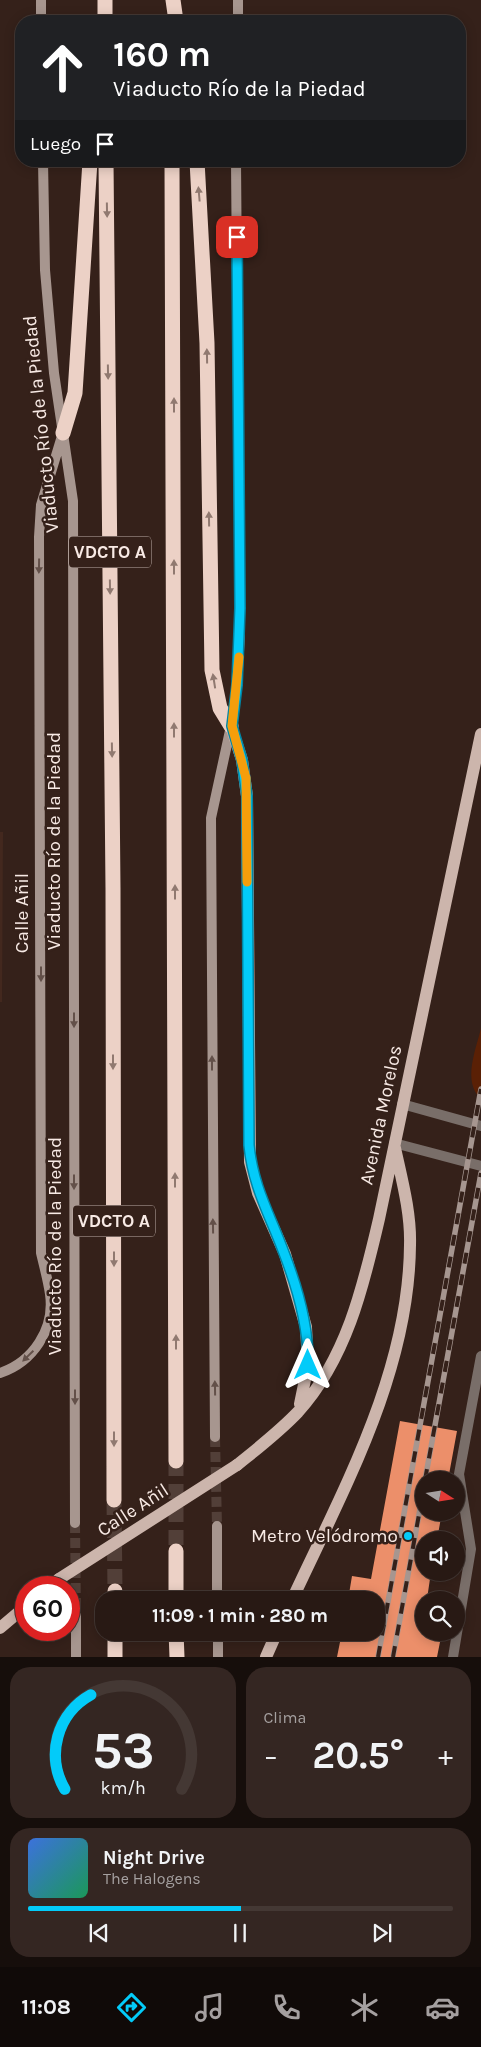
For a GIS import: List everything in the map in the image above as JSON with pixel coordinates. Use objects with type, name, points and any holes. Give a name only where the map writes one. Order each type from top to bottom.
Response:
[{"type":"highway","points":[[105,0],[105,15]]},
{"type":"highway","points":[[171,15],[172,0]]},
{"type":"highway","points":[[172,0],[175,15]]},
{"type":"highway","points":[[63,433],[75,393],[90,167]]},
{"type":"highway","name":"VDCTO A","points":[[106,167],[113,888],[114,1500]]},
{"type":"highway","name":"VDCTO A","points":[[172,167],[176,1461]]},
{"type":"highway","points":[[196,167],[207,343],[212,670],[220,708],[232,726]]},
{"type":"highway","points":[[176,1551],[176,1591]]},
{"type":"highway","points":[[115,1641],[115,1657]]},
{"type":"highway","points":[[176,1641],[176,1657]]},
{"type":"main road","points":[[41,0],[41,15]]},
{"type":"main road","points":[[238,0],[238,15]]},
{"type":"main road","name":"Viaducto Río de la Piedad","points":[[43,167],[45,270],[54,373],[73,501],[75,1524]]},
{"type":"main road","points":[[215,1437],[211,818],[232,726],[237,685],[240,608],[236,167]]},
{"type":"main road","name":"Calle Añil","points":[[0,1373],[23,1362],[34,1351],[43,1338],[50,1310],[50,1296],[40,1253],[39,537],[41,505],[63,433]]},
{"type":"main road","points":[[232,726],[242,760],[247,796],[250,1162],[258,1193],[285,1254],[306,1327],[308,1365],[298,1412]]},
{"type":"main road","name":"Avenida Morelos","points":[[237,1465],[298,1412],[335,1359],[349,1325],[371,1254],[481,734]]},
{"type":"main road","points":[[296,1591],[379,1405],[399,1337],[405,1306],[410,1244],[408,1209],[394,1143]]},
{"type":"main road","name":"Calle Añil","points":[[65,1576],[237,1465]]},
{"type":"main road","points":[[217,1526],[217,1591]]},
{"type":"main road","points":[[0,1628],[15,1615]]},
{"type":"main road","points":[[76,1641],[76,1657]]},
{"type":"main road","points":[[218,1641],[218,1657]]},
{"type":"main road","points":[[266,1657],[273,1641]]},
{"type":"street","points":[[402,1104],[481,1126]]},
{"type":"street","points":[[394,1143],[481,1166]]},
{"type":"street","points":[[453,1657],[471,1549],[460,1474],[481,1356]]},
{"type":"shaded area","points":[[0,832],[3,832],[2,1002],[0,1002]]},
{"type":"shaded area","points":[[481,1028],[481,1099],[475,1092],[471,1074]]},
{"type":"building","name":"Metro Velódromo","points":[[400,1421],[457,1431],[450,1471],[415,1471],[415,1521],[440,1521],[439,1531],[415,1531],[415,1581],[430,1581],[428,1591],[415,1591],[415,1641],[440,1641],[437,1657],[337,1657],[340,1641],[385,1641],[385,1591],[350,1591],[352,1576],[371,1579]]},
{"type":"tunnel","points":[[215,1437],[217,1526]]},
{"type":"tunnel","points":[[176,1461],[176,1551]]},
{"type":"tunnel","points":[[114,1500],[115,1591]]},
{"type":"tunnel","points":[[75,1523],[76,1576]]},
{"type":"railway","points":[[378,1657],[481,1089]]},
{"type":"railway","points":[[427,1471],[481,1173]]},
{"type":"railway","points":[[393,1657],[418,1521]]},
{"type":"slow traffic","points":[[239,657],[232,726],[246,778],[247,882]]},
{"type":"place","name":"Metro Velódromo","points":[[408,1536]]},
{"type":"route","points":[[237,237],[237,447],[240,635],[232,726],[246,778],[247,796],[250,1162],[258,1193],[285,1254],[302,1309],[306,1327],[308,1365]]}]
